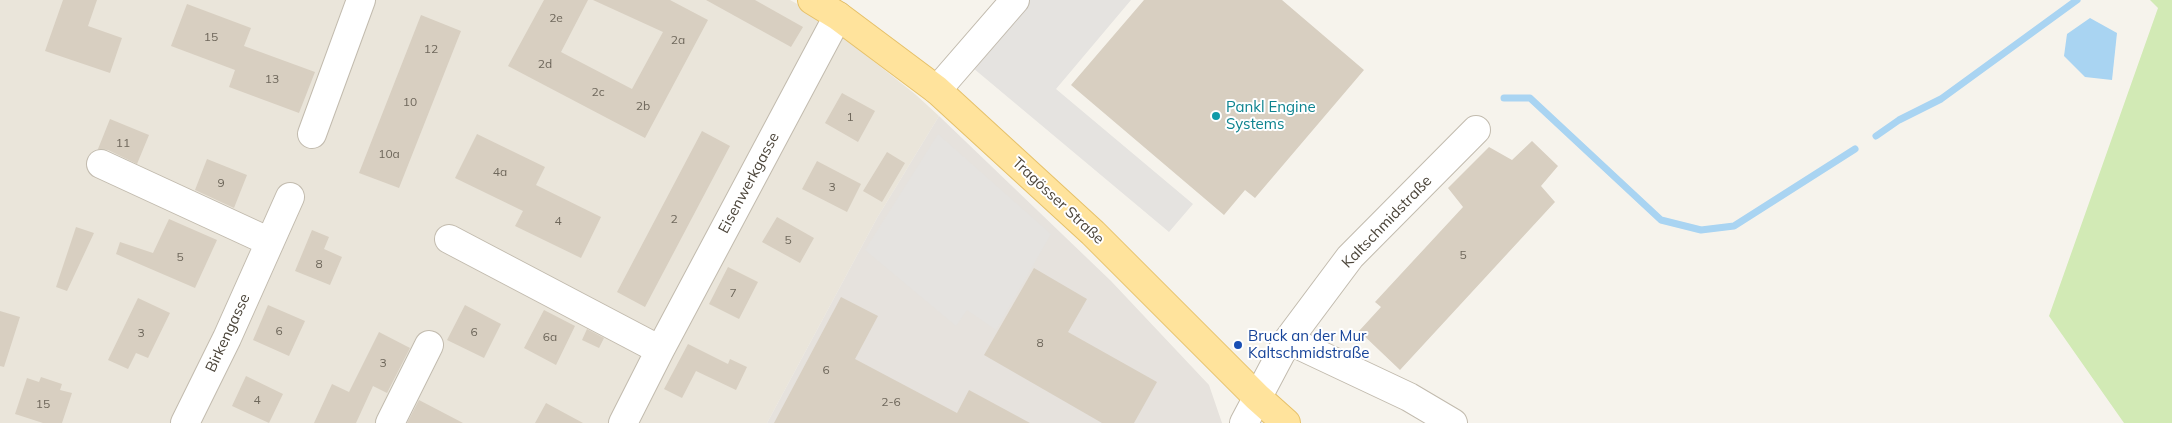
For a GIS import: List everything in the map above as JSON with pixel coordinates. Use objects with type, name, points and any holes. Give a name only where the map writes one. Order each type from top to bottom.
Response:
[{"type":"main road","name":"Tragösser Straße","points":[[812,0],[838,16],[937,90],[1093,233],[1257,397],[1286,423]]},
{"type":"street","points":[[312,134],[361,0]]},
{"type":"street","points":[[937,90],[1015,0]]},
{"type":"street","name":"Eisenwerkgasse","points":[[624,423],[660,350],[838,16]]},
{"type":"street","name":"Kaltschmidstraße","points":[[1244,423],[1288,340],[1350,257],[1476,130]]},
{"type":"street","points":[[101,164],[270,242]]},
{"type":"street","name":"Birkengasse","points":[[184,423],[227,338],[290,197]]},
{"type":"street","points":[[449,239],[660,350]]},
{"type":"street","points":[[1288,340],[1409,397],[1453,423]]},
{"type":"street","points":[[390,423],[430,345]]},
{"type":"shaded area","points":[[0,0],[790,0],[810,11],[915,94],[939,116],[877,218],[767,423],[0,423]]},
{"type":"shaded area","points":[[1030,0],[1131,0],[1056,89],[1193,204],[1169,232],[973,68]]},
{"type":"shaded area","points":[[939,116],[1111,281],[1209,385],[1222,423],[767,423],[877,218]]},
{"type":"shaded area","points":[[938,134],[1051,234],[996,330],[967,310],[956,326],[865,250]]},
{"type":"green space","points":[[2150,0],[2172,0],[2172,423],[2124,423],[2049,316],[2158,8]]},
{"type":"water","points":[[2090,18],[2117,33],[2112,80],[2085,77],[2064,56],[2067,34]]},
{"type":"building","points":[[63,0],[97,0],[88,26],[122,38],[110,73],[45,51]]},
{"type":"building","points":[[544,0],[588,0],[561,52],[632,89],[663,32],[593,0],[670,0],[708,20],[645,138],[508,66]]},
{"type":"building","points":[[706,0],[755,0],[803,27],[791,47]]},
{"type":"building","name":"Pankl Engine Systems","points":[[1144,0],[1282,0],[1364,70],[1255,198],[1245,190],[1224,215],[1071,85]]},
{"type":"building","points":[[187,4],[251,28],[244,46],[315,72],[299,113],[229,87],[235,70],[171,46]]},
{"type":"building","points":[[421,15],[461,31],[399,188],[359,173]]},
{"type":"building","points":[[842,93],[875,111],[858,142],[825,123]]},
{"type":"building","points":[[110,119],[149,135],[137,164],[108,150],[98,149]]},
{"type":"building","points":[[702,131],[730,146],[645,307],[617,292]]},
{"type":"building","points":[[477,134],[545,167],[536,185],[601,217],[581,258],[515,226],[523,211],[455,178]]},
{"type":"building","points":[[1532,141],[1558,166],[1541,186],[1555,202],[1400,370],[1359,331],[1381,307],[1375,302],[1463,207],[1448,188],[1489,147],[1512,160]]},
{"type":"building","points":[[887,152],[905,163],[882,202],[863,191]]},
{"type":"building","points":[[207,159],[247,175],[234,208],[195,190]]},
{"type":"building","points":[[817,161],[861,184],[847,212],[802,189]]},
{"type":"building","points":[[777,217],[814,238],[800,263],[762,242]]},
{"type":"building","points":[[169,219],[217,240],[195,288],[116,254],[120,242],[153,253]]},
{"type":"building","points":[[76,227],[94,233],[67,291],[56,287]]},
{"type":"building","points":[[312,230],[329,237],[324,249],[342,257],[330,285],[295,271]]},
{"type":"building","points":[[728,267],[758,282],[739,319],[709,304]]},
{"type":"building","points":[[1034,268],[1087,299],[1068,332],[1157,382],[1134,423],[1102,423],[984,355]]},
{"type":"building","points":[[841,297],[878,316],[855,359],[957,413],[969,390],[1030,423],[774,423]]},
{"type":"building","points":[[138,298],[170,313],[148,358],[136,353],[128,369],[108,360]]},
{"type":"building","points":[[268,305],[305,321],[289,356],[253,340]]},
{"type":"building","points":[[465,305],[501,324],[484,358],[447,340]]},
{"type":"building","points":[[544,310],[575,326],[556,365],[524,348]]},
{"type":"building","points":[[0,311],[20,317],[4,367],[0,366]]},
{"type":"building","points":[[587,329],[604,338],[599,348],[582,340]]},
{"type":"building","points":[[379,332],[410,348],[387,393],[373,386],[356,423],[314,423],[332,384],[349,392]]},
{"type":"building","points":[[688,344],[728,364],[730,359],[747,367],[736,390],[696,371],[682,398],[664,389]]},
{"type":"building","points":[[246,376],[283,394],[269,423],[232,406]]},
{"type":"building","points":[[41,377],[62,384],[60,390],[72,393],[62,423],[43,423],[15,414],[27,378],[39,382]]},
{"type":"building","points":[[419,400],[463,423],[407,423]]},
{"type":"building","points":[[546,403],[583,423],[535,423]]},
{"type":"waterway","points":[[1876,136],[1899,120],[1941,99],[2077,0]]},
{"type":"waterway","points":[[1504,98],[1530,98],[1661,220],[1701,230],[1734,226],[1855,149]]},
{"type":"place","name":"Pankl Engine Systems","points":[[1216,116]]},
{"type":"place","name":"Bruck an der Mur Kaltschmidstraße","points":[[1238,345]]}]
